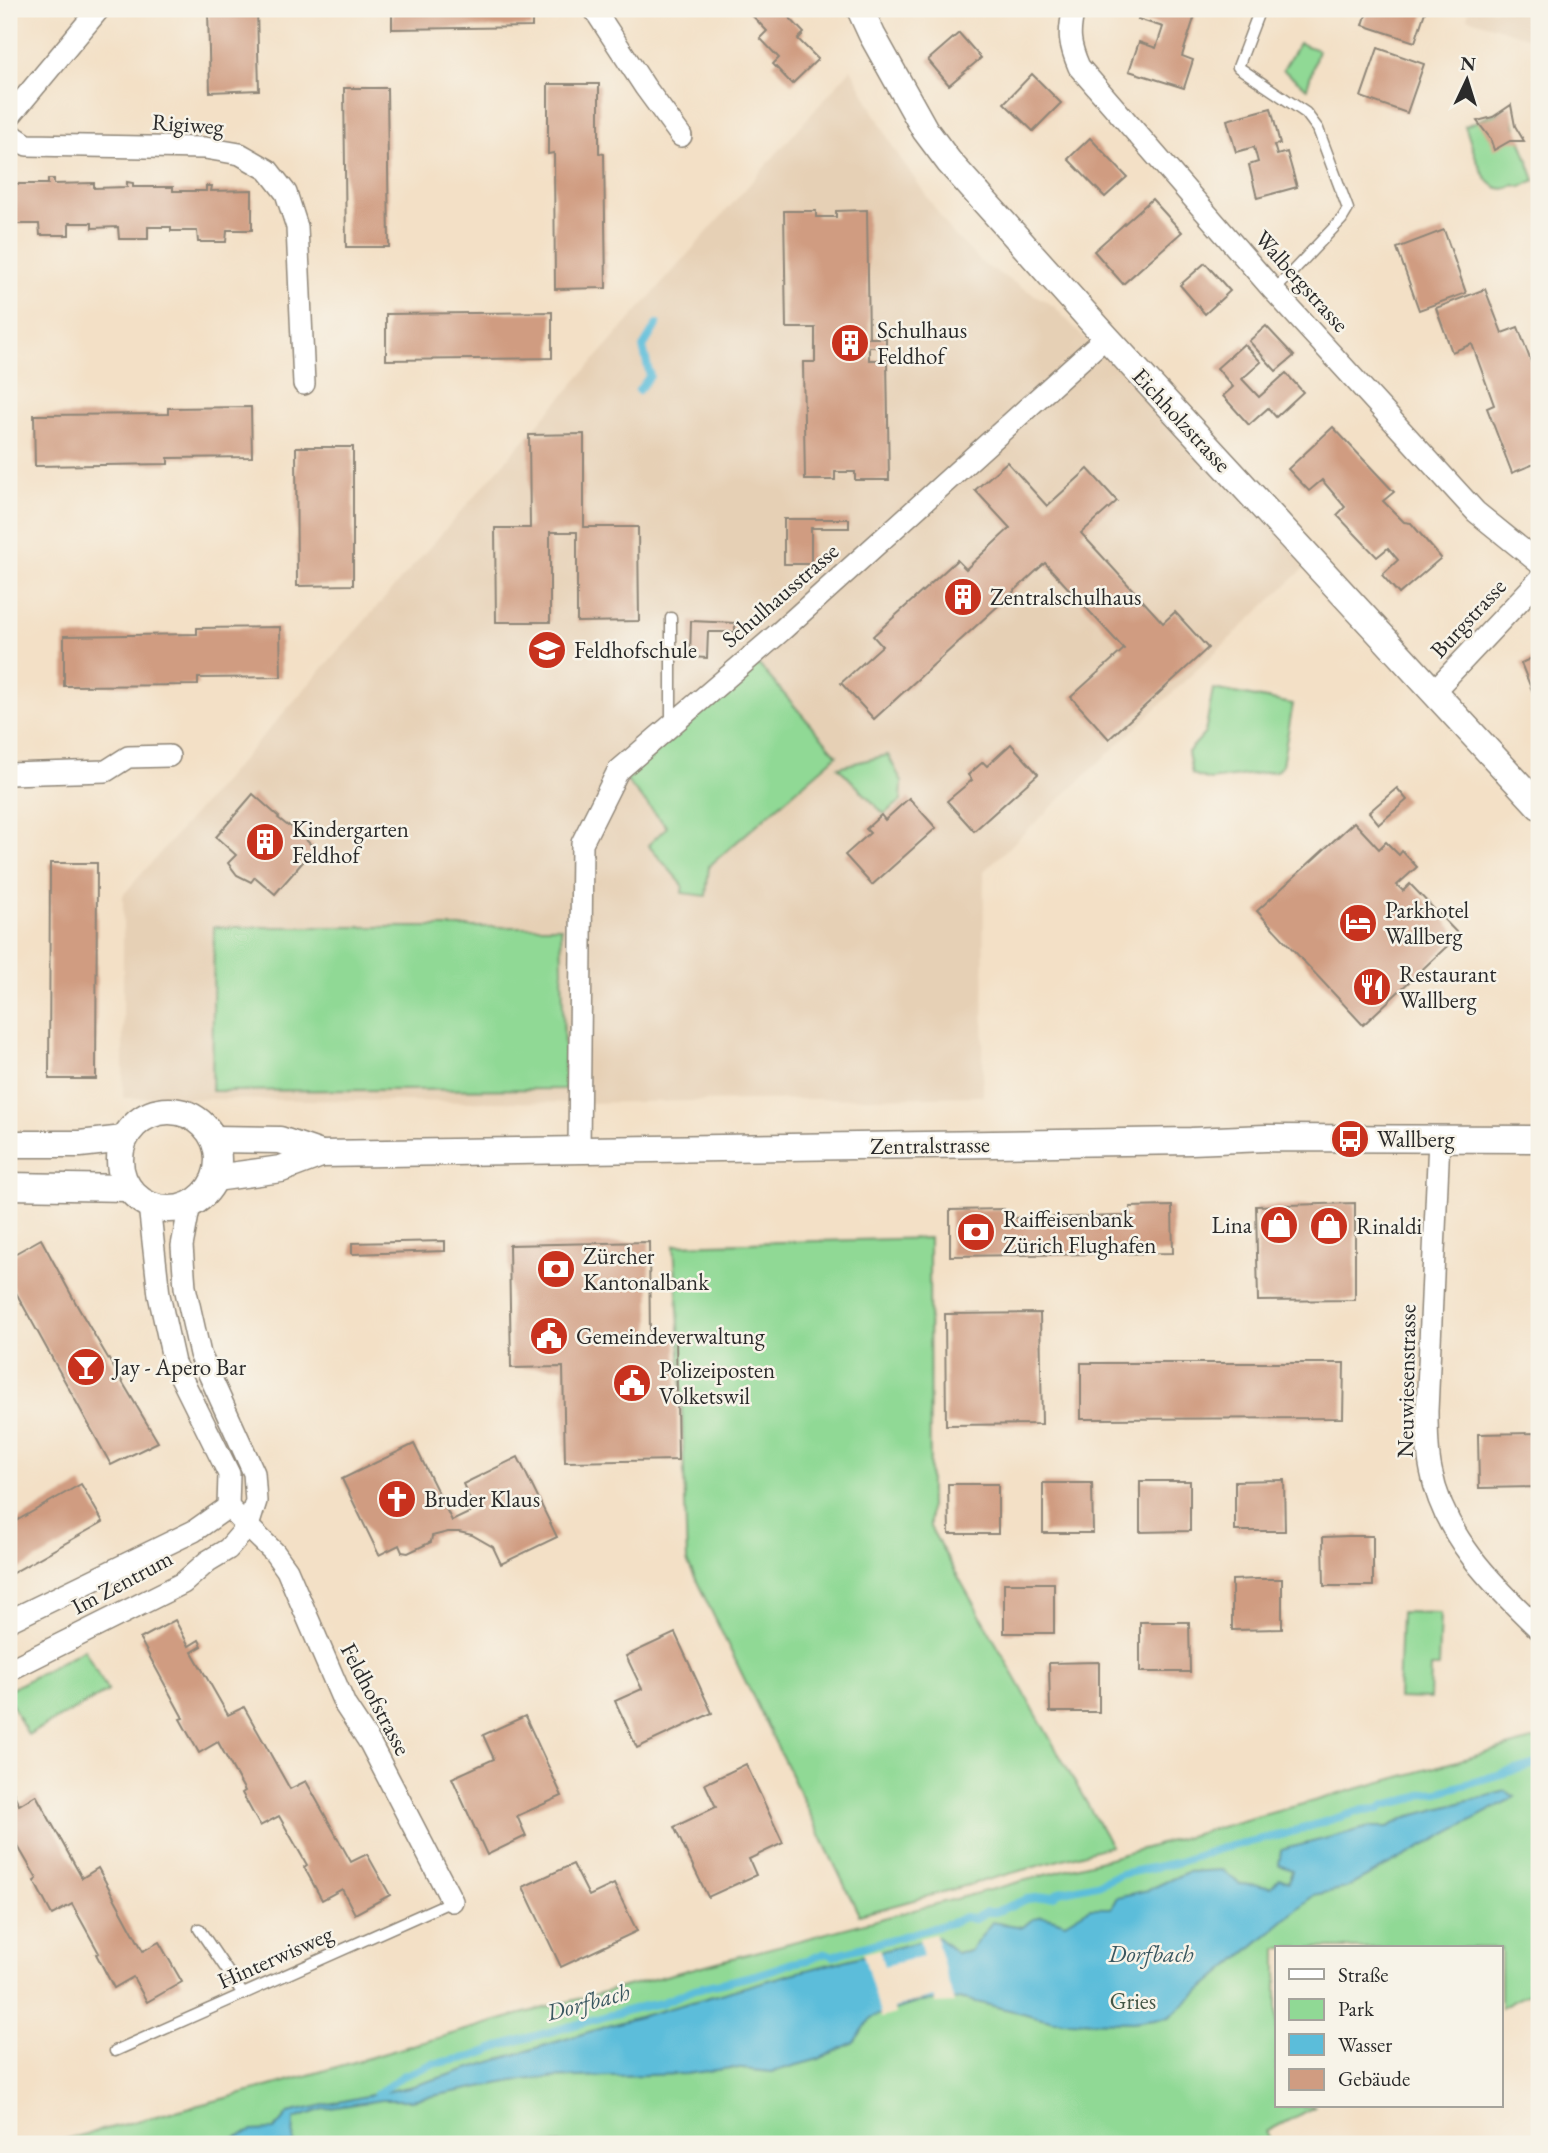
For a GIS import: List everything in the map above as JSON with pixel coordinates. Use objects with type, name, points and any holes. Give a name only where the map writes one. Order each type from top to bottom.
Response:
[{"type":"street","points":[[9,117],[99,9]]},
{"type":"street","points":[[594,9],[681,136]]},
{"type":"street","name":"Eichholzstrasse","points":[[860,9],[872,36],[925,130],[949,162],[1106,337],[1539,806]]},
{"type":"street","name":"Walbergstrasse","points":[[1074,9],[1070,27],[1071,47],[1079,67],[1274,291],[1476,512],[1539,563]]},
{"type":"street","name":"Rigiweg","points":[[9,132],[27,145],[205,148],[240,154],[268,170],[286,193],[297,226],[304,384]]},
{"type":"street","name":"Schulhausstrasse","points":[[579,1150],[582,844],[618,771],[799,615],[1106,337]]},
{"type":"street","name":"Burgstrasse","points":[[1434,691],[1539,580]]},
{"type":"street","points":[[9,774],[106,771],[128,757],[169,756]]},
{"type":"street","points":[[169,1110],[187,1114],[203,1124],[214,1139],[218,1152],[215,1178],[205,1193],[190,1204],[177,1208],[149,1205],[137,1198],[122,1176],[120,1151],[124,1139],[135,1124],[151,1114],[169,1110]]},
{"type":"street","name":"Zentralstrasse","points":[[215,1178],[281,1169],[321,1154],[1266,1138],[1539,1139]]},
{"type":"street","points":[[9,1144],[80,1144],[124,1139]]},
{"type":"street","name":"Zentralstrasse","points":[[214,1139],[280,1140],[321,1154]]},
{"type":"street","name":"Neuwiesenstrasse","points":[[1439,1139],[1427,1411],[1427,1443],[1431,1470],[1445,1512],[1468,1552],[1486,1575],[1539,1629]]},
{"type":"street","points":[[9,1186],[128,1188]]},
{"type":"street","points":[[190,1204],[182,1246],[186,1287],[200,1354],[254,1473],[256,1501],[248,1526]]},
{"type":"street","points":[[149,1205],[159,1295],[174,1363],[229,1474],[228,1507]]},
{"type":"street","name":"Feldhofstrasse","points":[[228,1507],[274,1552],[286,1570],[345,1705],[370,1743],[452,1901]]},
{"type":"street","name":"Im Zentrum","points":[[9,1621],[194,1531],[228,1507]]},
{"type":"street","name":"Im Zentrum","points":[[9,1670],[183,1583],[208,1561],[228,1549],[248,1526]]},
{"type":"lane","points":[[1256,17],[1238,67],[1306,113],[1318,129],[1348,209],[1342,219],[1274,291]]},
{"type":"lane","points":[[671,618],[671,724]]},
{"type":"lane","name":"Hinterwisweg","points":[[115,2051],[452,1901]]},
{"type":"lane","points":[[200,1928],[243,1994]]},
{"type":"shaded area","points":[[1469,9],[1539,9],[1539,41],[1467,18]]},
{"type":"shaded area","points":[[851,69],[894,149],[952,233],[983,264],[1055,307],[1094,348],[1106,337],[1312,561],[984,871],[983,1096],[580,1103],[123,1098],[123,895]]},
{"type":"green space","points":[[1299,43],[1318,50],[1307,88],[1283,70]]},
{"type":"green space","points":[[1509,108],[1535,180],[1521,187],[1514,185],[1504,189],[1495,187],[1487,180],[1465,126]]},
{"type":"green space","points":[[758,664],[837,755],[709,866],[706,896],[682,893],[683,885],[648,845],[667,827],[625,779]]},
{"type":"green space","points":[[1213,689],[1293,704],[1282,765],[1276,771],[1210,780],[1192,774],[1188,752],[1205,733]]},
{"type":"green space","points":[[888,755],[902,782],[901,801],[884,814],[838,767]]},
{"type":"green space","points":[[214,927],[561,927],[565,1089],[212,1091]]},
{"type":"green space","points":[[929,1238],[930,1527],[1111,1846],[859,1915],[687,1561],[674,1245]]},
{"type":"green space","points":[[1401,1612],[1440,1613],[1438,1667],[1431,1667],[1430,1699],[1398,1698]]},
{"type":"green space","points":[[84,1649],[108,1691],[28,1735],[9,1699],[9,1690]]},
{"type":"green space","name":"Gries","points":[[1539,1738],[1539,1988],[1502,2007],[1502,1946],[1275,1946],[1275,2108],[1312,2108],[1266,2132],[1272,2144],[48,2144],[253,2091],[518,2015],[1113,1857]]},
{"type":"water","name":"Dorfbach","points":[[1506,1791],[1515,1797],[1346,1888],[1314,1895],[1169,2017],[1133,2022],[1054,2021],[964,1999],[919,2002],[872,2017],[854,2042],[819,2059],[772,2072],[731,2068],[686,2074],[513,2081],[411,2100],[381,2100],[324,2109],[294,2119],[293,2144],[217,2144],[252,2131],[274,2130],[288,2113],[413,2086],[621,2022],[791,1974],[937,1937],[956,1952],[970,1951],[992,1922],[1023,1927],[1043,1916],[1065,1923],[1090,1908],[1111,1908],[1117,1897],[1148,1890],[1187,1872],[1222,1870],[1240,1884],[1271,1887],[1279,1878],[1289,1882],[1292,1870],[1279,1865],[1281,1850],[1370,1827],[1388,1827],[1407,1817]]},
{"type":"pier","points":[[935,1934],[954,2003],[936,2004],[934,1997],[894,2008],[895,2014],[881,2018],[863,1953],[879,1949],[884,1966],[923,1956],[919,1938]]},
{"type":"building","points":[[208,9],[257,9],[259,90],[210,92]]},
{"type":"building","points":[[392,9],[532,9],[532,27],[392,29]]},
{"type":"building","points":[[789,9],[785,13],[804,33],[798,39],[818,59],[792,84],[773,64],[779,58],[760,38],[767,31],[747,10]]},
{"type":"building","points":[[1142,9],[1197,9],[1182,56],[1193,60],[1184,88],[1129,71],[1139,42],[1156,48],[1163,27],[1138,19]]},
{"type":"building","points":[[1368,9],[1426,9],[1415,42],[1363,25]]},
{"type":"building","points":[[959,33],[981,58],[949,85],[928,60]]},
{"type":"building","points":[[1378,48],[1424,64],[1407,113],[1361,97]]},
{"type":"building","points":[[1032,74],[1061,103],[1033,131],[1004,103]]},
{"type":"building","points":[[548,84],[599,84],[599,153],[604,154],[606,288],[555,289],[554,153],[548,154]]},
{"type":"building","points":[[344,88],[387,88],[389,247],[346,247]]},
{"type":"building","points":[[1511,105],[1515,126],[1524,141],[1510,141],[1494,150],[1490,138],[1477,121],[1493,117]]},
{"type":"building","points":[[1271,108],[1280,144],[1274,145],[1277,155],[1287,152],[1297,187],[1257,198],[1249,165],[1258,162],[1254,147],[1236,152],[1227,120]]},
{"type":"building","points":[[1090,138],[1127,177],[1105,197],[1068,159]]},
{"type":"building","points":[[48,179],[54,179],[54,184],[94,183],[94,188],[127,187],[127,182],[133,183],[133,187],[173,187],[173,191],[206,191],[206,186],[212,186],[211,191],[252,190],[252,230],[227,230],[226,242],[198,242],[197,231],[171,231],[171,227],[148,227],[148,239],[119,239],[118,227],[92,228],[92,223],[69,223],[69,235],[40,235],[39,224],[14,224],[13,184],[48,184]]},
{"type":"building","points":[[1152,199],[1182,232],[1123,284],[1094,251]]},
{"type":"building","name":"Schulhaus Feldhof","points":[[867,210],[869,338],[886,338],[886,347],[869,347],[869,360],[887,360],[889,480],[855,480],[855,472],[835,472],[835,480],[805,480],[803,362],[815,362],[815,328],[786,328],[784,211],[816,211],[816,217],[836,217],[836,211]]},
{"type":"building","points":[[1444,230],[1466,293],[1419,310],[1397,248]]},
{"type":"building","points":[[1205,263],[1230,291],[1205,314],[1180,285]]},
{"type":"building","points":[[1485,289],[1502,333],[1518,327],[1539,383],[1539,387],[1533,390],[1539,406],[1539,462],[1512,473],[1487,408],[1494,405],[1472,344],[1452,352],[1436,308]]},
{"type":"building","points":[[552,312],[552,358],[386,360],[386,314]]},
{"type":"building","points":[[1266,326],[1294,356],[1276,371],[1249,341]]},
{"type":"building","points":[[1244,344],[1261,362],[1242,379],[1259,397],[1286,373],[1303,392],[1276,417],[1268,408],[1249,425],[1223,396],[1233,387],[1217,368]]},
{"type":"building","points":[[251,407],[252,457],[168,458],[168,464],[35,466],[34,415],[168,414],[168,408]]},
{"type":"building","points":[[1333,427],[1394,492],[1383,501],[1404,522],[1411,523],[1441,558],[1399,594],[1382,575],[1398,560],[1388,548],[1377,557],[1337,515],[1345,507],[1322,480],[1309,491],[1288,469]]},
{"type":"building","points":[[584,434],[584,527],[638,527],[639,621],[577,622],[577,532],[550,532],[550,622],[496,622],[495,528],[530,528],[529,435]]},
{"type":"building","points":[[296,447],[353,447],[353,585],[297,586]]},
{"type":"building","name":"Zentralschulhaus","points":[[1007,462],[1047,506],[1088,469],[1117,501],[1081,533],[1163,623],[1175,612],[1208,648],[1109,739],[1071,697],[1124,649],[1045,563],[874,719],[841,683],[882,646],[873,636],[957,560],[966,569],[1010,528],[975,490]]},
{"type":"building","points":[[784,519],[849,519],[849,528],[811,528],[811,564],[784,564]]},
{"type":"building","points":[[691,621],[735,623],[735,632],[708,632],[707,658],[690,657]]},
{"type":"building","points":[[280,627],[281,677],[198,678],[198,685],[64,686],[64,636],[197,634],[197,628]]},
{"type":"building","points":[[1539,655],[1539,708],[1521,663]]},
{"type":"building","points":[[1011,744],[1038,774],[974,831],[947,801],[972,780],[968,775],[983,762],[987,766]]},
{"type":"building","points":[[1397,788],[1407,800],[1379,824],[1369,812]]},
{"type":"building","name":"Kindergarten Feldhof","points":[[253,794],[315,848],[275,894],[255,877],[251,882],[237,875],[228,863],[236,855],[216,837]]},
{"type":"building","points":[[909,798],[936,828],[872,885],[845,855],[870,833],[866,829],[881,815],[885,820]]},
{"type":"building","name":"Parkhotel Wallberg","points":[[1354,822],[1379,849],[1386,842],[1399,855],[1402,851],[1417,867],[1397,885],[1403,891],[1410,884],[1459,935],[1363,1025],[1257,911]]},
{"type":"building","points":[[50,863],[97,863],[96,1079],[49,1079]]},
{"type":"building","points":[[1355,1203],[1355,1300],[1258,1301],[1256,1206]]},
{"type":"building","points":[[1172,1206],[1173,1253],[950,1256],[950,1210],[1004,1209],[1004,1218],[1130,1216],[1130,1207]]},
{"type":"building","points":[[41,1239],[158,1442],[111,1465],[9,1280],[9,1257]]},
{"type":"building","points":[[445,1241],[445,1251],[352,1254],[352,1243]]},
{"type":"building","points":[[649,1242],[650,1337],[676,1336],[678,1460],[565,1462],[563,1367],[511,1368],[509,1245]]},
{"type":"building","points":[[1040,1313],[1042,1424],[946,1425],[945,1314]]},
{"type":"building","points":[[1081,1363],[1344,1363],[1343,1418],[1081,1419]]},
{"type":"building","points":[[1539,1433],[1539,1487],[1479,1488],[1478,1434]]},
{"type":"building","points":[[414,1444],[452,1521],[475,1510],[463,1484],[518,1457],[557,1537],[501,1564],[493,1547],[472,1535],[459,1532],[432,1536],[431,1542],[408,1553],[402,1552],[399,1545],[379,1555],[342,1479]]},
{"type":"building","points":[[1284,1480],[1285,1531],[1235,1531],[1235,1481]]},
{"type":"building","points":[[1140,1481],[1190,1481],[1190,1531],[1140,1532]]},
{"type":"building","points":[[1043,1483],[1092,1483],[1093,1533],[1043,1533]]},
{"type":"building","points":[[81,1484],[103,1522],[9,1575],[9,1525]]},
{"type":"building","points":[[948,1484],[998,1484],[998,1534],[949,1534]]},
{"type":"building","points":[[1373,1536],[1373,1586],[1324,1586],[1323,1537]]},
{"type":"building","points":[[1282,1579],[1282,1629],[1232,1630],[1232,1580]]},
{"type":"building","points":[[1004,1583],[1054,1583],[1054,1633],[1004,1633]]},
{"type":"building","points":[[175,1620],[189,1646],[199,1640],[202,1646],[192,1652],[228,1715],[244,1707],[290,1789],[306,1781],[351,1862],[367,1854],[390,1895],[355,1914],[342,1889],[322,1900],[304,1867],[307,1865],[279,1816],[260,1826],[242,1793],[245,1791],[218,1742],[199,1753],[140,1639]]},
{"type":"building","points":[[1140,1622],[1189,1622],[1190,1672],[1140,1672]]},
{"type":"building","points":[[675,1633],[712,1713],[637,1748],[615,1701],[642,1689],[626,1656]]},
{"type":"building","points":[[1099,1662],[1099,1712],[1050,1712],[1049,1663]]},
{"type":"building","points":[[525,1716],[562,1796],[517,1816],[526,1836],[487,1855],[452,1778],[494,1759],[483,1735]]},
{"type":"building","points":[[746,1764],[783,1843],[749,1859],[756,1875],[708,1897],[674,1827],[716,1807],[705,1784]]},
{"type":"building","points":[[9,1783],[19,1805],[36,1795],[82,1878],[98,1868],[143,1951],[159,1942],[182,1982],[147,2002],[133,1977],[114,1988],[96,1954],[99,1953],[72,1904],[52,1915],[34,1881],[37,1879],[9,1831]]},
{"type":"building","points":[[573,1864],[589,1896],[614,1884],[637,1931],[561,1967],[523,1887]]},
{"type":"waterway","points":[[639,390],[650,376],[643,347],[657,324]]},
{"type":"waterway","name":"Dorfbach","points":[[377,2094],[403,2076],[432,2064],[472,2057],[506,2044],[661,2003],[695,1989],[756,1975],[826,1953],[834,1956],[964,1917],[974,1919],[986,1912],[995,1912],[1027,1899],[1054,1896],[1059,1892],[1101,1883],[1121,1874],[1176,1863],[1222,1848],[1285,1834],[1363,1810],[1379,1809],[1384,1805],[1425,1793],[1439,1792],[1539,1763]]},
{"type":"place","name":"Schulhaus Feldhof","points":[[850,343]]},
{"type":"place","name":"Zentralschulhaus","points":[[963,597]]},
{"type":"place","name":"Feldhofschule","points":[[547,650]]},
{"type":"place","name":"Kindergarten Feldhof","points":[[265,842]]},
{"type":"place","name":"Parkhotel Wallberg","points":[[1358,923]]},
{"type":"place","name":"Restaurant Wallberg","points":[[1372,987]]},
{"type":"place","name":"Wallberg","points":[[1350,1139]]},
{"type":"place","name":"Lina","points":[[1279,1225]]},
{"type":"place","name":"Rinaldi","points":[[1329,1226]]},
{"type":"place","name":"Raiffeisenbank Zürich Flughafen","points":[[976,1232]]},
{"type":"place","name":"Zürcher Kantonalbank","points":[[556,1269]]},
{"type":"place","name":"Gemeindeverwaltung","points":[[549,1336]]},
{"type":"place","name":"Jay - Apero Bar","points":[[86,1367]]},
{"type":"place","name":"Polizeiposten Volketswil","points":[[632,1383]]},
{"type":"place","name":"Bruder Klaus","points":[[397,1499]]}]
